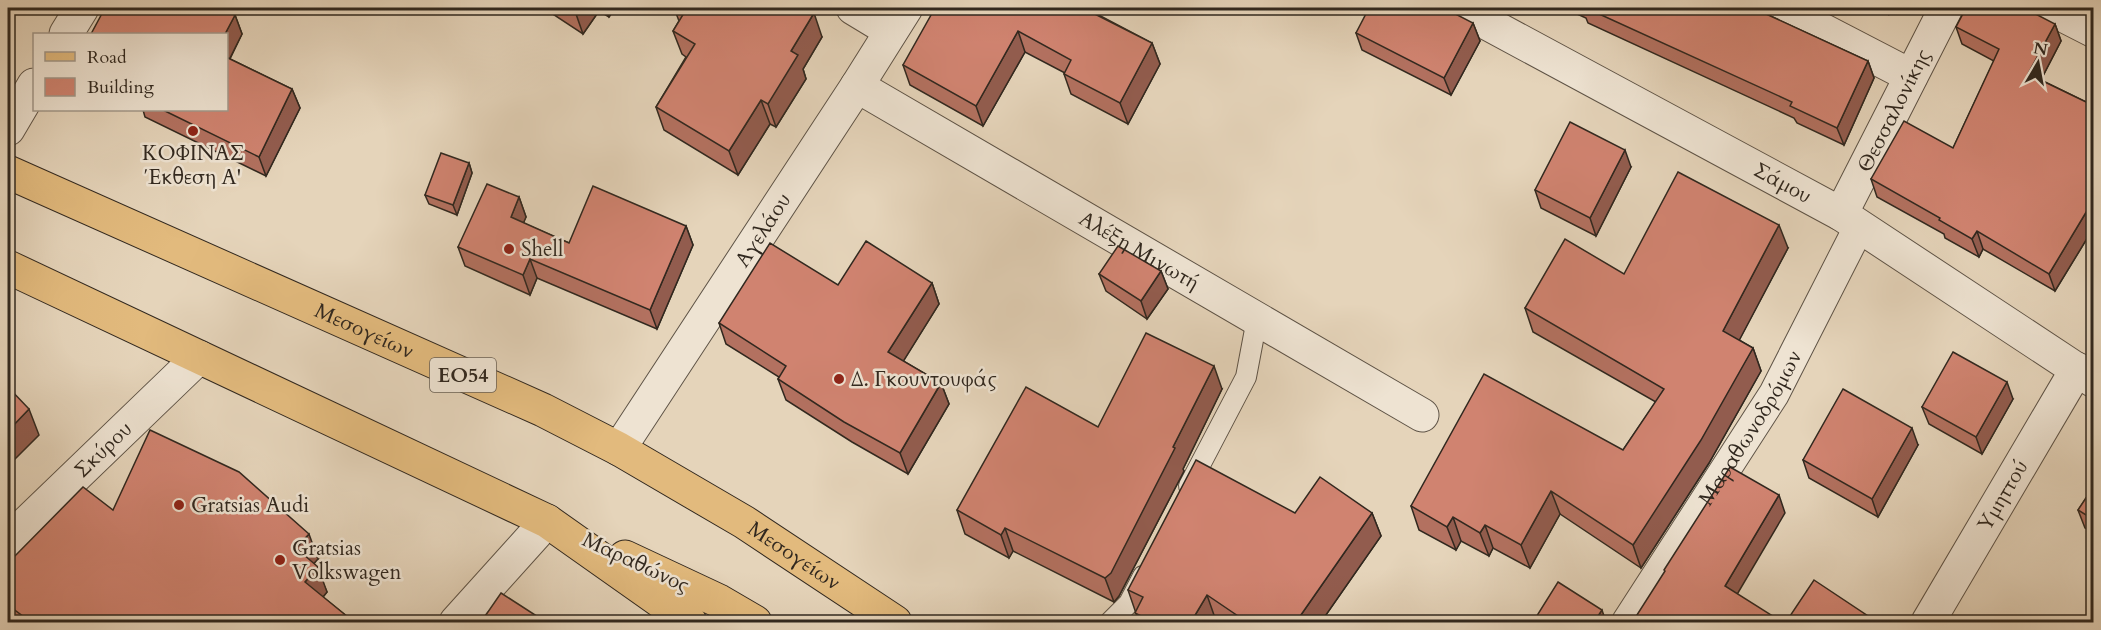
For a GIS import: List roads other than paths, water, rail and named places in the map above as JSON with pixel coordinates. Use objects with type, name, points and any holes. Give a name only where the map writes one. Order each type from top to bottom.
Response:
[{"type":"main road","name":"Μεσογείων","points":[[8,172],[543,410],[620,449],[744,522],[896,622]]},
{"type":"main road","points":[[8,267],[547,520],[690,622]]},
{"type":"main road","name":"Μαραθώνος","points":[[547,520],[719,601],[755,622]]},
{"type":"street","points":[[67,33],[82,8]]},
{"type":"street","points":[[854,8],[898,19]]},
{"type":"street","name":"Σάμου","points":[[1459,8],[1850,220],[2085,375]]},
{"type":"street","points":[[1780,8],[1911,76]]},
{"type":"street","name":"Θεσσαλονίκης","points":[[1850,220],[1911,76],[1946,8]]},
{"type":"street","points":[[2049,8],[2094,31]]},
{"type":"street","name":"Αγελάου","points":[[620,449],[857,86],[898,19]]},
{"type":"street","name":"Αλέξη Μινωτή","points":[[857,86],[1422,415]]},
{"type":"street","points":[[8,129],[33,87]]},
{"type":"street","name":"Μαραθωνοδρόμων","points":[[1627,622],[1774,394],[1850,220]]},
{"type":"street","name":"Σκύρου","points":[[8,541],[199,357]]},
{"type":"street","name":"Υμηττού","points":[[1928,622],[2085,375]]},
{"type":"street","points":[[456,622],[547,520]]},
{"type":"lane","points":[[1182,500],[1246,376],[1257,320]]},
{"type":"lane","points":[[1110,622],[1129,603],[1150,562]]},
{"type":"place","name":"ΚΟΦΙΝΑΣ Έκθεση Α'","points":[[193,131]]},
{"type":"place","name":"Shell","points":[[509,249]]},
{"type":"place","name":"Δ. Γκουντουφάς","points":[[839,379]]},
{"type":"place","name":"Gratsias Audi","points":[[179,505]]},
{"type":"place","name":"Gratsias Volkswagen","points":[[280,560]]}]
